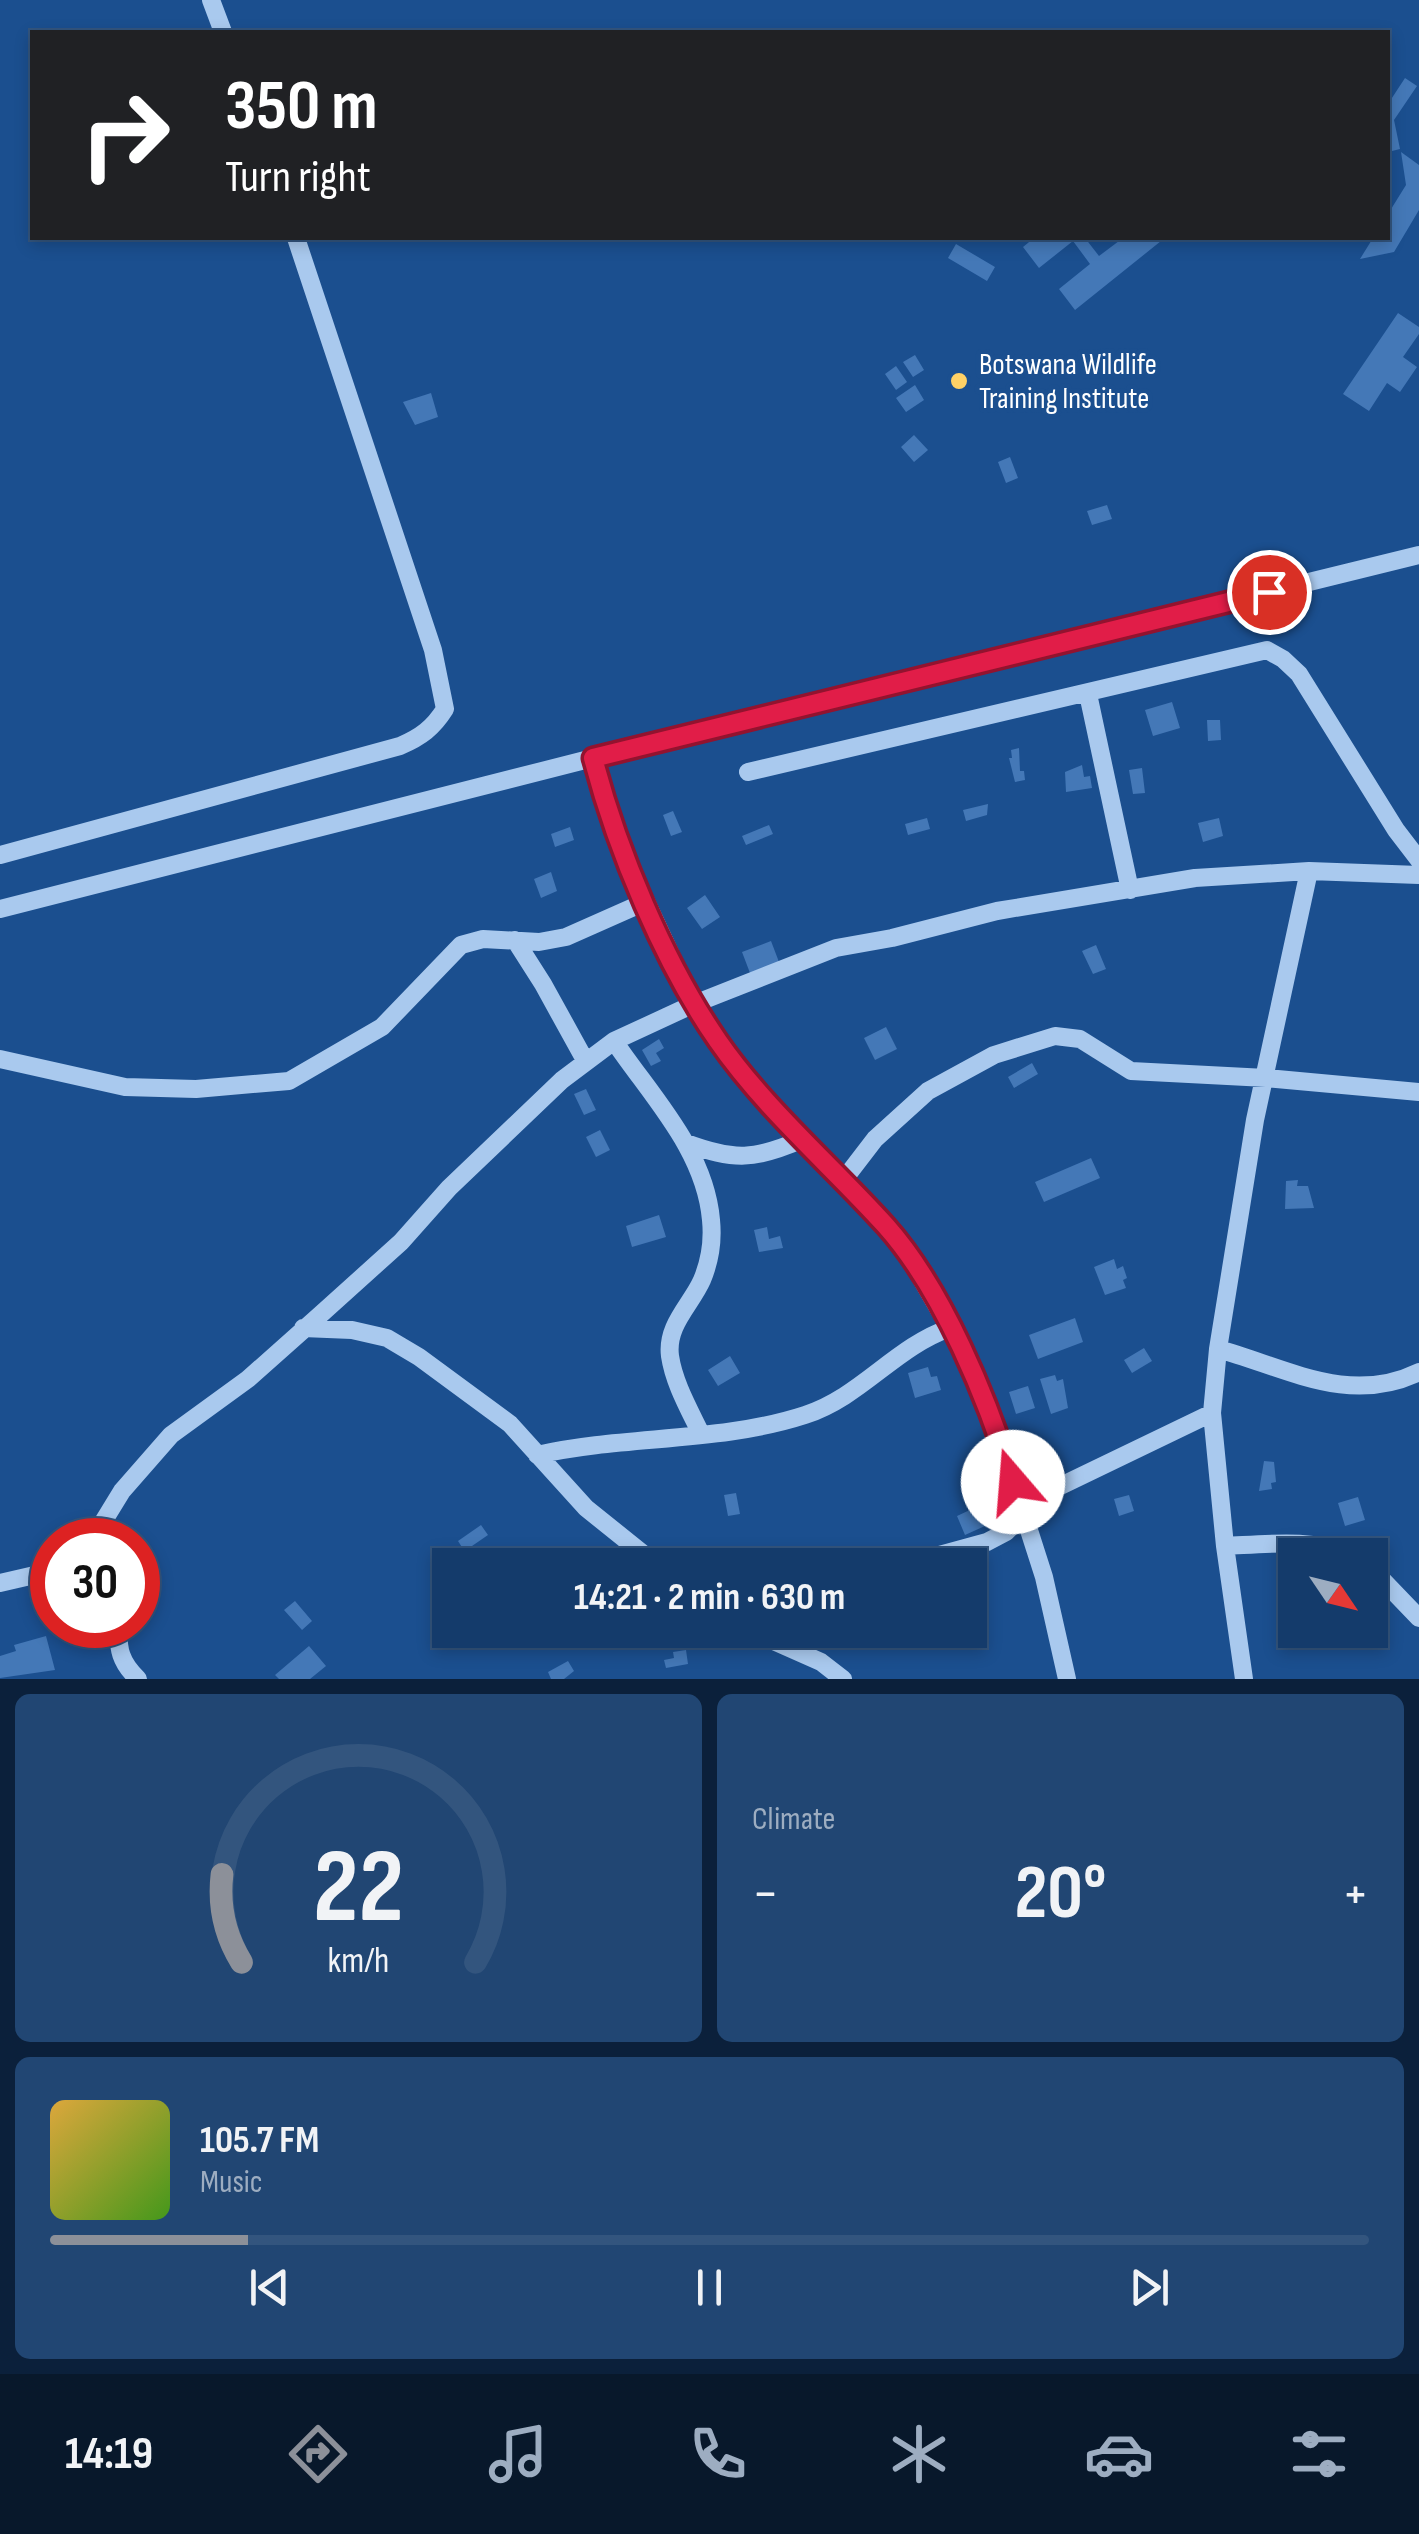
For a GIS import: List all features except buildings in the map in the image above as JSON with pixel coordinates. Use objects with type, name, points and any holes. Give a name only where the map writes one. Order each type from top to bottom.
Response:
[{"type":"street","points":[[211,0],[222,30]]},
{"type":"street","points":[[0,855],[400,746],[421,737],[446,709],[433,650],[297,240]]},
{"type":"street","points":[[0,909],[1419,555]]},
{"type":"street","points":[[748,772],[1267,650],[1283,658],[1299,674],[1396,830],[1419,860]]},
{"type":"street","points":[[1088,694],[1130,890]]},
{"type":"street","points":[[593,758],[610,824],[694,1004],[747,1079],[904,1249],[950,1328],[988,1410],[1024,1517],[1044,1577],[1067,1679]]},
{"type":"street","points":[[1244,1679],[1212,1414],[1218,1349],[1255,1120],[1309,871]]},
{"type":"street","points":[[105,1518],[122,1491],[171,1435],[248,1379],[401,1242],[449,1188],[562,1080],[614,1041],[694,1004],[854,942],[892,938],[997,911],[1195,878],[1309,871],[1419,874]]},
{"type":"street","points":[[0,1060],[125,1087],[196,1089],[289,1082],[382,1028],[462,945],[483,939],[539,942],[566,937],[645,902]]},
{"type":"street","points":[[514,940],[586,1062]]},
{"type":"street","points":[[842,1182],[876,1139],[928,1091],[994,1055],[1055,1036],[1080,1039],[1131,1071],[1419,1092]]},
{"type":"street","points":[[614,1041],[686,1143],[706,1185],[712,1221],[711,1253],[702,1281],[675,1324],[669,1352],[678,1384],[701,1434]]},
{"type":"street","points":[[686,1143],[720,1156],[745,1158],[803,1140]]},
{"type":"street","points":[[303,1328],[352,1330],[387,1338],[475,1396],[510,1424],[586,1508],[636,1548]]},
{"type":"street","points":[[537,1455],[579,1445],[764,1426],[807,1414],[841,1400],[928,1336],[950,1328]]},
{"type":"street","points":[[1218,1349],[1348,1388],[1381,1386],[1419,1372]]},
{"type":"street","points":[[965,1548],[1006,1532],[1046,1494],[1212,1414]]},
{"type":"street","points":[[1225,1546],[1278,1544]]},
{"type":"street","points":[[0,1583],[30,1576]]},
{"type":"street","points":[[1388,1586],[1419,1618]]},
{"type":"street","points":[[120,1648],[123,1665],[138,1679]]},
{"type":"street","points":[[793,1648],[821,1662],[842,1679]]},
{"type":"place","name":"Botswana Wildlife Training Institute","points":[[959,381]]},
{"type":"route","points":[[1013,1482],[982,1393],[958,1341],[904,1249],[747,1079],[694,1004],[610,824],[593,758],[1269,592]]}]
